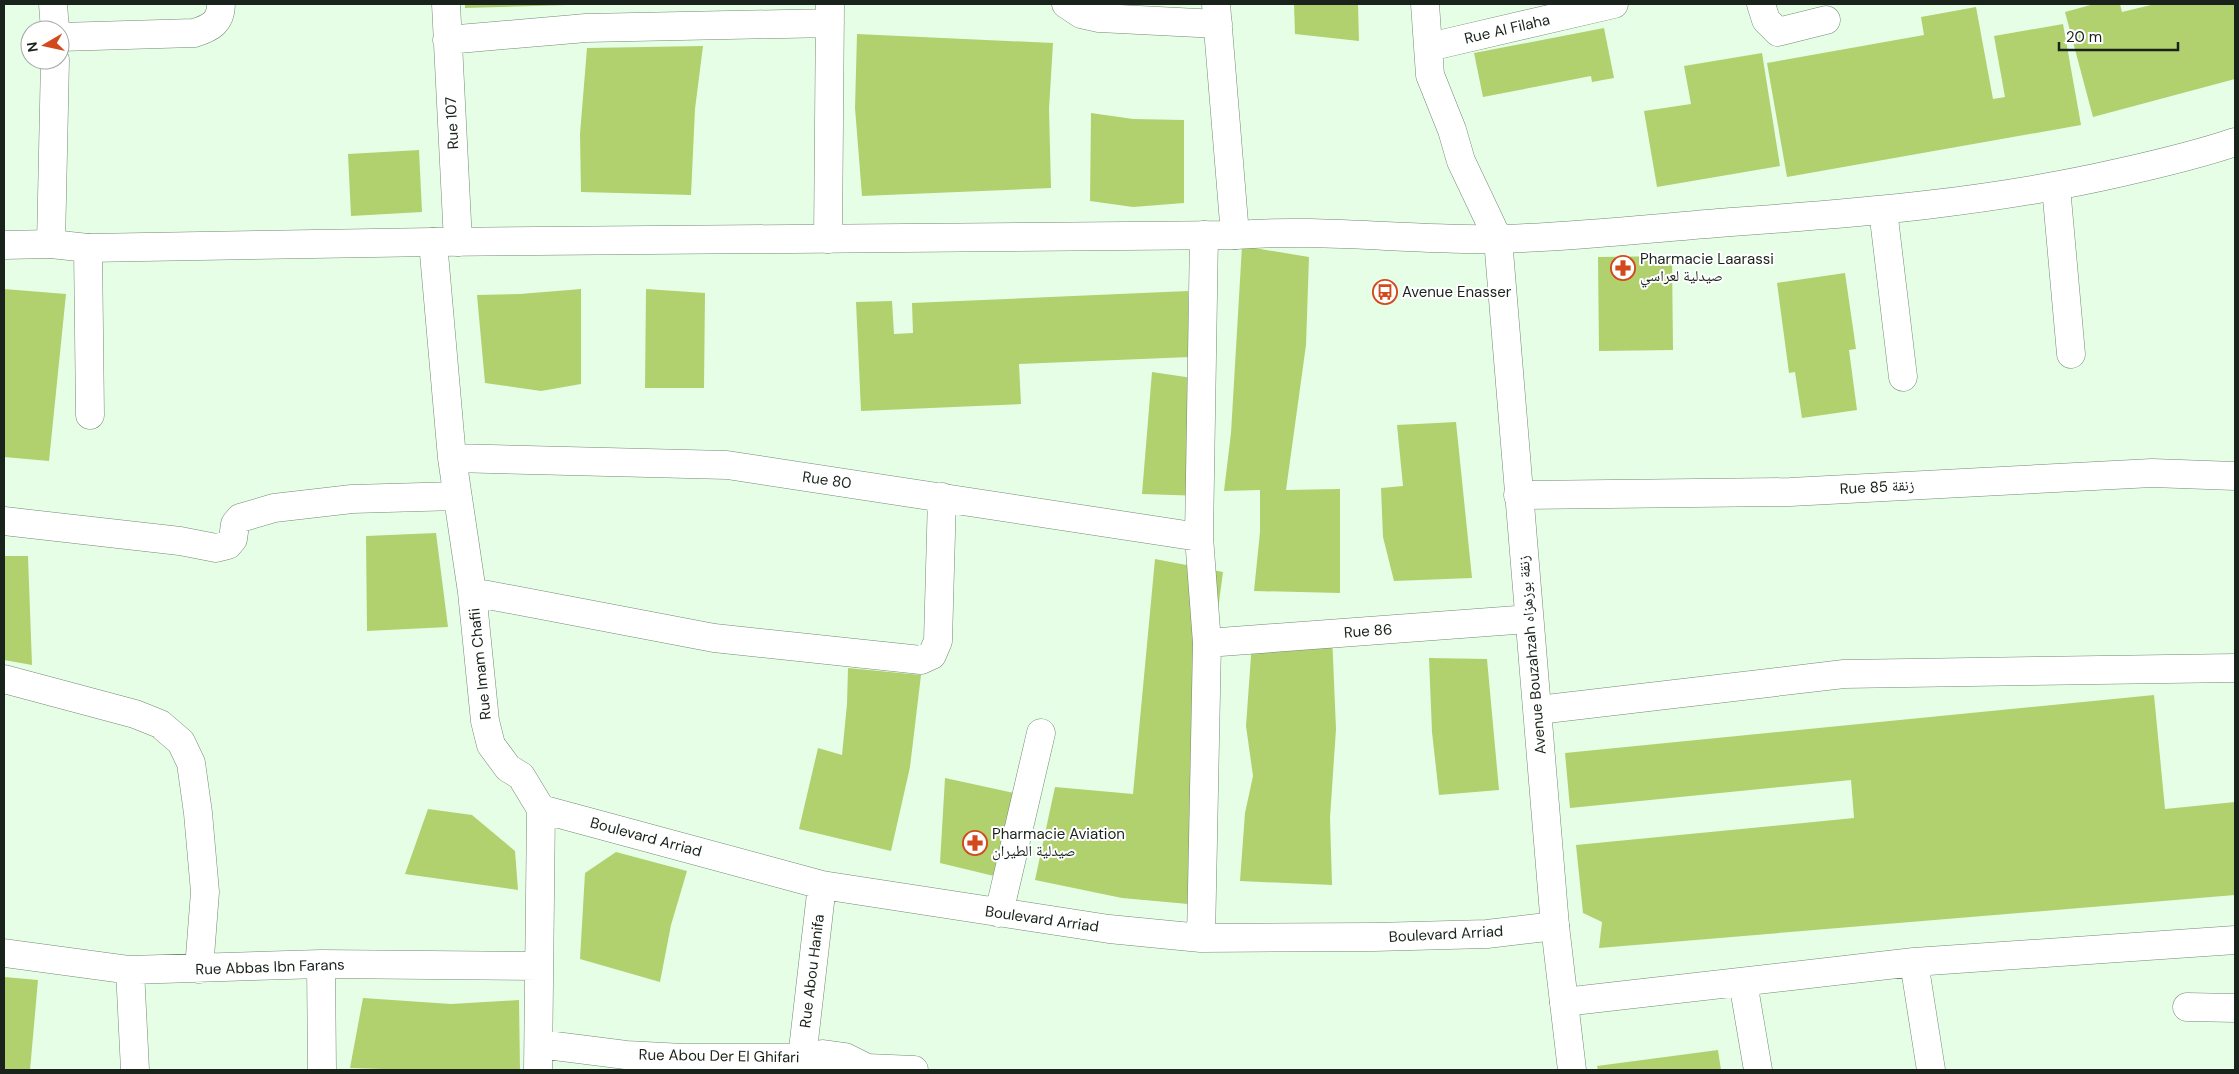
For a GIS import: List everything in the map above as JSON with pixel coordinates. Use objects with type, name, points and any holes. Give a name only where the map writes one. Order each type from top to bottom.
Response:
[{"type":"street","points":[[53,4],[54,20]]},
{"type":"street","points":[[70,37],[194,33],[204,30],[217,21],[221,14],[221,4]]},
{"type":"street","name":"Rue 107","points":[[446,4],[446,242]]},
{"type":"street","points":[[1066,4],[1081,14],[1099,18],[1217,14],[1235,235]]},
{"type":"street","points":[[1425,4],[1430,74],[1452,130],[1461,161],[1498,239]]},
{"type":"street","name":"Rue Al Filaha","points":[[1429,47],[1614,4]]},
{"type":"street","points":[[1761,4],[1766,20],[1778,32],[1826,20]]},
{"type":"street","points":[[447,40],[586,28],[830,13],[828,239]]},
{"type":"street","points":[[51,244],[55,70]]},
{"type":"street","points":[[4,245],[51,244],[88,248],[446,242],[1235,235],[1270,232],[1412,239],[1498,239],[1883,210],[2056,187],[2196,156],[2235,142]]},
{"type":"street","points":[[2056,187],[2071,354]]},
{"type":"street","points":[[1883,210],[1903,377]]},
{"type":"street","points":[[1200,938],[1207,643],[1199,537],[1204,235]]},
{"type":"street","name":"Avenue Bouzahzah زنقة بوزهزاه","points":[[1498,239],[1555,926],[1572,1070]]},
{"type":"street","name":"Rue Imam Chafii","points":[[446,242],[452,458],[472,592],[485,720],[490,745],[508,768],[521,776],[541,809]]},
{"type":"street","points":[[88,248],[90,414]]},
{"type":"street","name":"Rue 80","points":[[452,458],[727,465],[1199,537]]},
{"type":"street","name":"Rue 85 زنقة","points":[[1518,495],[1790,492],[2152,473],[2235,476]]},
{"type":"street","points":[[4,521],[180,541],[216,548],[228,545],[233,539],[235,524],[240,518],[274,508],[352,500],[457,496]]},
{"type":"street","points":[[472,592],[714,638],[921,660],[932,655],[938,641],[942,497]]},
{"type":"street","name":"Rue 86","points":[[1207,643],[1529,619]]},
{"type":"street","points":[[1538,710],[1844,674],[2235,668]]},
{"type":"street","points":[[4,679],[135,714],[160,724],[181,742],[191,763],[198,813],[205,892],[199,969]]},
{"type":"street","points":[[999,914],[1041,733]]},
{"type":"street","points":[[538,1057],[541,809]]},
{"type":"street","name":"Boulevard Arriad","points":[[541,809],[822,885],[999,914],[1110,929],[1200,938],[1374,938],[1487,934],[1555,926]]},
{"type":"street","name":"Rue Abou Hanifa","points":[[802,1058],[822,885]]},
{"type":"street","points":[[1564,1002],[1914,962],[2235,940]]},
{"type":"street","name":"Rue Abbas Ibn Farans","points":[[4,954],[130,970],[321,964],[538,966]]},
{"type":"street","points":[[1914,962],[1931,1070]]},
{"type":"street","points":[[321,964],[322,1070]]},
{"type":"street","points":[[130,970],[136,1070]]},
{"type":"street","points":[[1744,982],[1758,1070]]},
{"type":"street","points":[[2187,1007],[2235,1008]]},
{"type":"street","name":"Rue Abou Der El Ghifari","points":[[538,1057],[626,1055],[683,1058],[802,1058],[823,1054],[845,1057],[866,1069]]},
{"type":"street","points":[[866,1069],[914,1070]]},
{"type":"building","points":[[465,4],[568,4],[568,5],[465,8]]},
{"type":"building","points":[[1294,4],[1358,4],[1359,41],[1295,34]]},
{"type":"building","points":[[2094,4],[2120,4],[2122,12],[2155,4],[2235,4],[2235,79],[2093,117],[2065,12]]},
{"type":"building","points":[[1976,7],[1993,99],[2005,97],[1994,36],[2063,24],[2081,125],[1787,177],[1767,63],[1924,35],[1921,17]]},
{"type":"building","points":[[1604,28],[1614,78],[1592,82],[1591,76],[1483,97],[1474,53]]},
{"type":"building","points":[[857,34],[1053,43],[1049,109],[1051,188],[862,196],[855,108]]},
{"type":"building","points":[[703,46],[695,109],[691,195],[581,192],[580,134],[587,48]]},
{"type":"building","points":[[1762,53],[1780,166],[1657,187],[1644,111],[1691,104],[1684,66]]},
{"type":"building","points":[[1091,113],[1133,119],[1184,120],[1184,203],[1133,207],[1090,201]]},
{"type":"building","points":[[419,150],[422,212],[351,216],[348,154]]},
{"type":"building","points":[[1242,246],[1309,257],[1306,345],[1286,490],[1340,489],[1340,593],[1254,591],[1260,532],[1260,490],[1224,491],[1231,433]]},
{"type":"building","points":[[1672,256],[1673,350],[1599,351],[1598,257]]},
{"type":"building","points":[[1845,273],[1856,349],[1849,350],[1857,410],[1802,418],[1795,372],[1789,373],[1777,283]]},
{"type":"building","points":[[4,289],[66,294],[49,461],[4,457]]},
{"type":"building","points":[[581,289],[581,384],[541,391],[485,383],[477,295]]},
{"type":"building","points":[[646,289],[705,293],[704,388],[645,388]]},
{"type":"building","points":[[1188,291],[1190,357],[1019,364],[1021,404],[861,411],[856,302],[892,301],[894,334],[913,333],[912,303]]},
{"type":"building","points":[[1152,372],[1206,380],[1204,496],[1142,494]]},
{"type":"building","points":[[1456,422],[1472,578],[1394,581],[1383,537],[1381,488],[1403,486],[1397,425]]},
{"type":"building","points":[[436,533],[448,627],[367,631],[366,536]]},
{"type":"building","points":[[4,556],[28,556],[32,665],[4,660]]},
{"type":"building","points":[[1155,559],[1223,572],[1215,632],[1199,905],[1122,898],[1035,880],[1055,787],[1133,794]]},
{"type":"building","points":[[1332,635],[1336,729],[1330,818],[1332,885],[1240,881],[1245,813],[1253,776],[1246,726],[1252,642]]},
{"type":"building","points":[[1429,658],[1487,659],[1499,790],[1439,795],[1432,732]]},
{"type":"building","points":[[848,668],[921,675],[910,767],[891,851],[799,829],[818,748],[842,755]]},
{"type":"building","points":[[2154,695],[2165,809],[2235,802],[2235,895],[1599,948],[1602,922],[1583,913],[1576,845],[1854,818],[1851,780],[1570,808],[1565,753]]},
{"type":"building","points":[[945,778],[1014,793],[994,876],[940,863]]},
{"type":"building","points":[[428,809],[472,815],[515,851],[518,890],[405,874]]},
{"type":"building","points":[[616,852],[687,871],[671,925],[660,982],[580,959],[585,873]]},
{"type":"building","points":[[4,977],[38,980],[30,1070],[4,1070]]},
{"type":"building","points":[[363,998],[451,1004],[519,1000],[520,1070],[350,1068]]},
{"type":"building","points":[[1718,1050],[1721,1070],[1598,1070],[1597,1066]]},
{"type":"place","name":"Pharmacie Laarassi صيدلية لعراسي","points":[[1623,268]]},
{"type":"place","name":"Avenue Enasser","points":[[1385,292]]},
{"type":"place","name":"Pharmacie Aviation صيدلية الطيران","points":[[975,843]]}]
